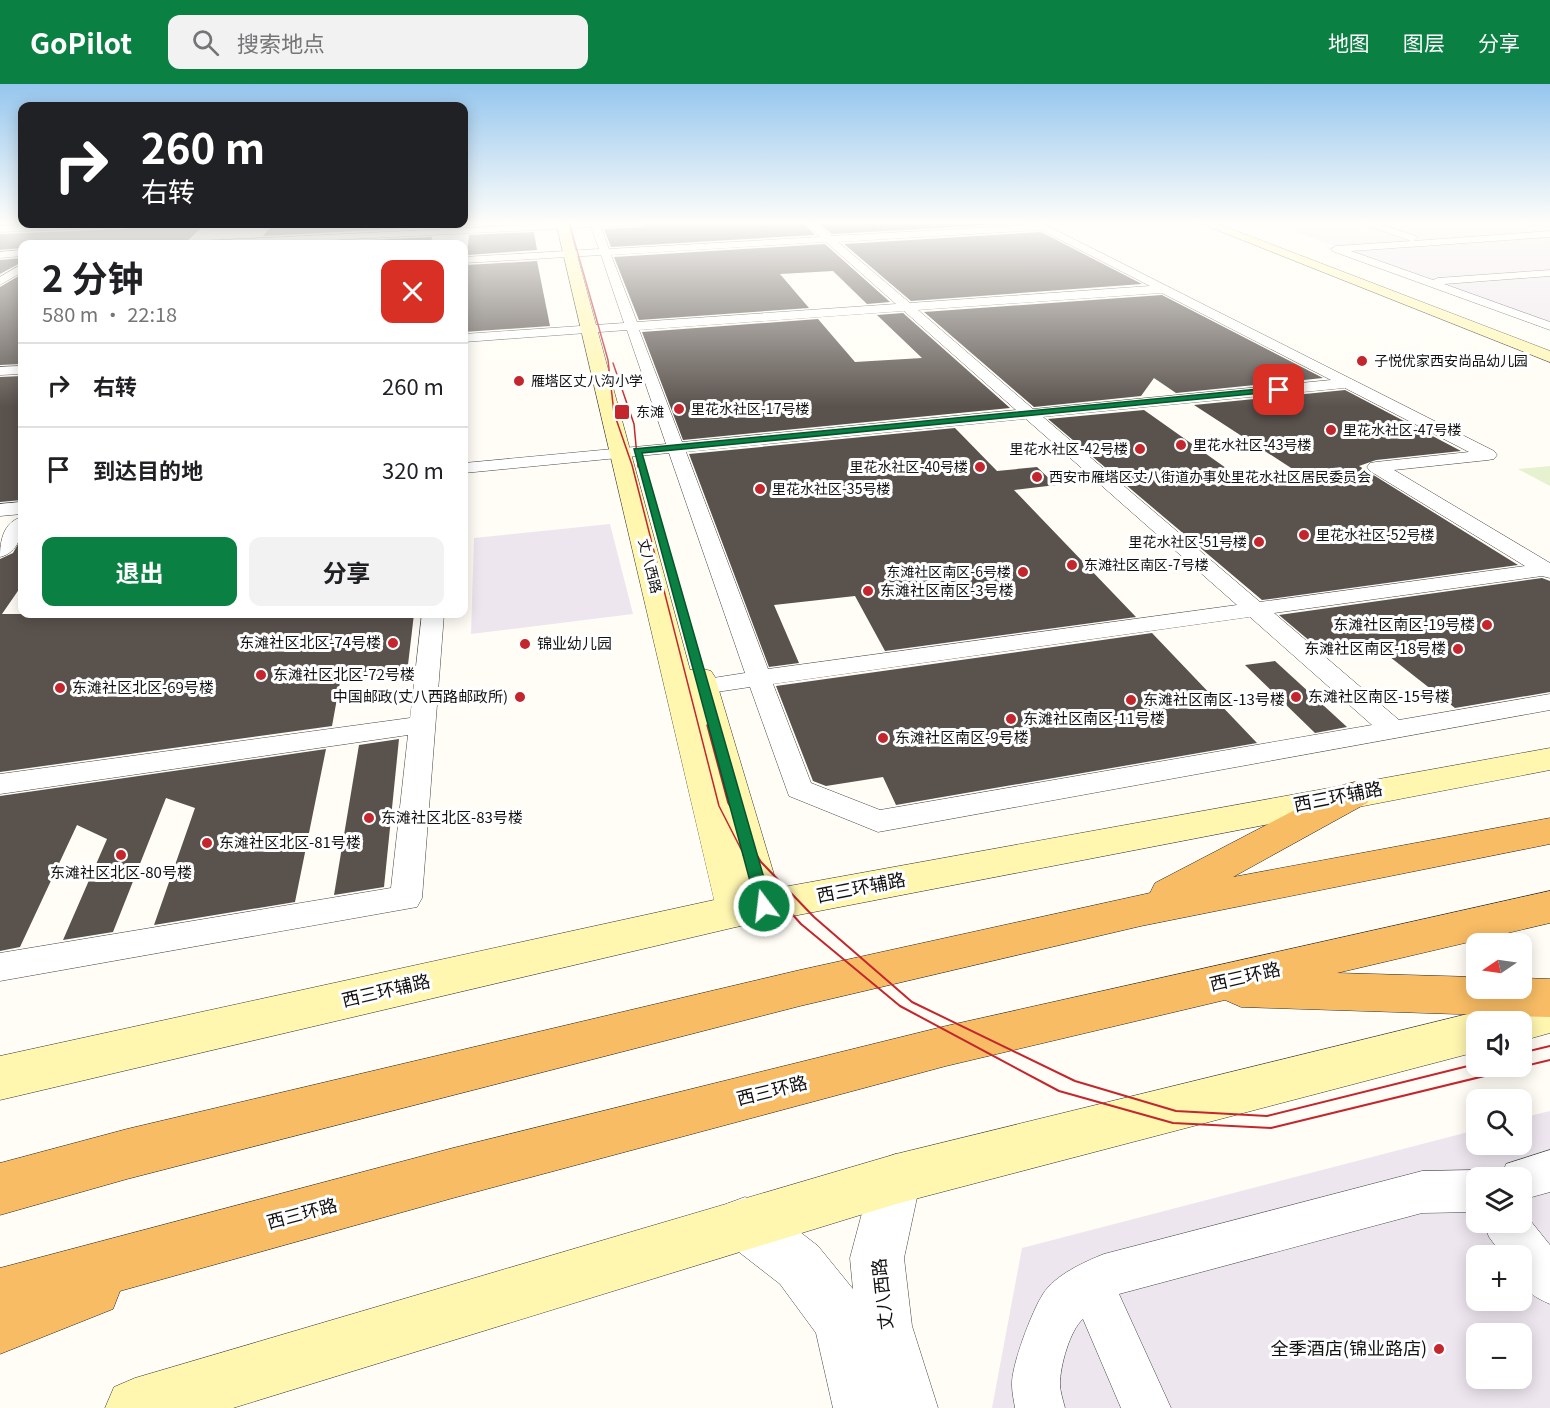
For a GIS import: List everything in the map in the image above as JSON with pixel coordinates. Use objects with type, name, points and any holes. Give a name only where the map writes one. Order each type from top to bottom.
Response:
[{"type":"highway","points":[[1141,909],[1354,794]]},
{"type":"highway","points":[[0,1189],[127,1154],[800,988],[1141,909],[1550,831]]},
{"type":"highway","name":"西三环路","points":[[0,1296],[934,1049],[1550,907]]},
{"type":"highway","points":[[1194,988],[1550,998]]},
{"type":"highway","points":[[0,1170],[127,1154]]},
{"type":"highway","points":[[0,1326],[237,1232]]},
{"type":"main road","name":"丈八西路","points":[[590,284],[596,328],[750,909]]},
{"type":"main road","points":[[1362,284],[1550,357]]},
{"type":"main road","points":[[1392,284],[1550,343]]},
{"type":"main road","name":"丈八西路","points":[[629,451],[703,686],[750,909]]},
{"type":"main road","name":"西三环辅路","points":[[0,1078],[750,909],[1550,759]]},
{"type":"main road","points":[[1532,1019],[1550,1014]]},
{"type":"main road","points":[[135,1408],[896,1179],[1466,1035]]},
{"type":"street","points":[[0,284],[18,285]]},
{"type":"street","points":[[605,284],[632,326],[799,789],[878,821],[1550,702]]},
{"type":"street","points":[[879,284],[1393,729]]},
{"type":"street","points":[[1153,284],[1488,455],[1376,467],[1548,570]]},
{"type":"street","points":[[1432,284],[1550,326]]},
{"type":"street","points":[[468,338],[1163,289]]},
{"type":"street","points":[[0,371],[18,369]]},
{"type":"street","points":[[468,468],[1348,383]]},
{"type":"street","points":[[0,510],[18,508]]},
{"type":"street","points":[[0,551],[18,528]]},
{"type":"street","points":[[703,686],[1548,570]]},
{"type":"street","points":[[0,967],[406,898],[433,618]]},
{"type":"street","points":[[0,784],[422,725]]},
{"type":"street","points":[[1532,1176],[1550,1171]]},
{"type":"street","name":"丈八西路","points":[[896,1179],[877,1258],[884,1326],[908,1408]]},
{"type":"street","points":[[1040,1408],[1036,1383],[1046,1341],[1060,1309],[1090,1283],[1104,1276],[1422,1192],[1466,1191]]},
{"type":"street","points":[[745,1223],[799,1265],[841,1320],[863,1408]]},
{"type":"street","points":[[1513,1233],[1550,1281]]},
{"type":"street","points":[[1090,1283],[1146,1408]]},
{"type":"shaded area","points":[[1425,284],[1550,284],[1550,329]]},
{"type":"shaded area","points":[[610,524],[633,614],[471,634],[474,538]]},
{"type":"shaded area","points":[[1550,1111],[1550,1408],[992,1408],[1022,1248],[1466,1133],[1466,1155],[1532,1155],[1532,1115]]},
{"type":"green space","points":[[1550,466],[1550,486],[1518,469]]},
{"type":"building","points":[[5,284],[18,284],[18,364],[0,365],[0,287]]},
{"type":"building","points":[[468,284],[542,284],[550,326],[468,332]]},
{"type":"building","points":[[625,284],[788,284],[809,308],[639,320]]},
{"type":"building","points":[[846,284],[870,284],[890,302],[867,304]]},
{"type":"building","points":[[891,284],[1142,284],[911,301]]},
{"type":"building","points":[[1162,295],[1323,378],[1176,393],[1154,378],[1141,396],[1034,407],[924,312]]},
{"type":"building","points":[[903,313],[1010,408],[683,440],[642,332],[818,319],[855,362],[922,358],[877,315]]},
{"type":"building","points":[[18,376],[18,500],[0,502],[0,377]]},
{"type":"building","points":[[1345,390],[1461,451],[1376,460],[1359,466],[1518,565],[1262,600],[1048,419],[1144,410],[1250,485],[1308,479],[1194,405]]},
{"type":"building","points":[[955,428],[997,471],[1037,467],[1056,485],[1014,490],[1136,617],[885,651],[855,596],[774,605],[799,663],[769,667],[689,454]]},
{"type":"building","points":[[18,544],[18,591],[2,614],[18,614],[18,618],[414,618],[407,673],[340,682],[332,726],[0,772],[0,559],[13,553]]},
{"type":"building","points":[[1542,578],[1550,581],[1550,692],[1455,708],[1376,646],[1324,653],[1279,615]]},
{"type":"building","points":[[1152,633],[1257,743],[896,805],[883,777],[826,786],[813,781],[776,686]]},
{"type":"building","name":"东滩社区南区-15号楼","points":[[1275,661],[1347,727],[1315,733],[1245,665]]},
{"type":"building","name":"东滩社区北区-83号楼","points":[[399,739],[384,887],[334,895],[359,745]]},
{"type":"building","points":[[326,749],[295,902],[154,925],[195,808],[166,798],[113,932],[63,940],[107,839],[77,825],[20,947],[0,951],[0,796]]},
{"type":"tram line","points":[[586,284],[608,360],[614,413],[632,465],[719,806],[744,855]]},
{"type":"tram line","points":[[613,363],[634,424],[638,467]]},
{"type":"tram line","points":[[707,725],[728,803],[757,855]]},
{"type":"tram line","points":[[743,854],[749,866],[801,924],[900,1006],[1059,1091],[1173,1123],[1271,1128],[1550,1060]]},
{"type":"tram line","points":[[756,854],[814,917],[912,1002],[1075,1081],[1176,1111],[1267,1116],[1466,1066]]},
{"type":"tram line","points":[[1532,1050],[1550,1046]]},
{"type":"place","name":"子悦优家西安尚品幼儿园","points":[[1362,361]]},
{"type":"place","name":"雁塔区丈八沟小学","points":[[519,381]]},
{"type":"place","name":"里花水社区-17号楼","points":[[679,409]]},
{"type":"place","name":"东滩","points":[[622,412]]},
{"type":"place","name":"里花水社区-47号楼","points":[[1331,430]]},
{"type":"place","name":"里花水社区-43号楼","points":[[1181,445]]},
{"type":"place","name":"里花水社区-42号楼","points":[[1140,449]]},
{"type":"place","name":"里花水社区-40号楼","points":[[980,467]]},
{"type":"place","name":"西安市雁塔区丈八街道办事处里花水社区居民委员会","points":[[1037,477]]},
{"type":"place","name":"里花水社区-35号楼","points":[[760,489]]},
{"type":"place","name":"里花水社区-52号楼","points":[[1304,535]]},
{"type":"place","name":"里花水社区-51号楼","points":[[1259,542]]},
{"type":"place","name":"东滩社区南区-7号楼","points":[[1072,565]]},
{"type":"place","name":"东滩社区南区-6号楼","points":[[1023,572]]},
{"type":"place","name":"东滩社区南区-3号楼","points":[[868,591]]},
{"type":"place","name":"东滩社区南区-19号楼","points":[[1487,625]]},
{"type":"place","name":"东滩社区北区-74号楼","points":[[393,643]]},
{"type":"place","name":"锦业幼儿园","points":[[525,644]]},
{"type":"place","name":"东滩社区南区-18号楼","points":[[1458,649]]},
{"type":"place","name":"东滩社区北区-72号楼","points":[[261,675]]},
{"type":"place","name":"东滩社区北区-69号楼","points":[[60,688]]},
{"type":"place","name":"中国邮政(丈八西路邮政所)","points":[[520,697]]},
{"type":"place","name":"东滩社区南区-15号楼","points":[[1296,697]]},
{"type":"place","name":"东滩社区南区-13号楼","points":[[1131,700]]},
{"type":"place","name":"东滩社区南区-11号楼","points":[[1011,719]]},
{"type":"place","name":"东滩社区南区-9号楼","points":[[883,738]]},
{"type":"place","name":"东滩社区北区-83号楼","points":[[369,818]]},
{"type":"place","name":"东滩社区北区-81号楼","points":[[207,843]]},
{"type":"place","name":"东滩社区北区-80号楼","points":[[121,855]]},
{"type":"place","name":"全季酒店(锦业路店)","points":[[1439,1349]]},
{"type":"route","points":[[764,906],[637,451],[1279,390]]}]
